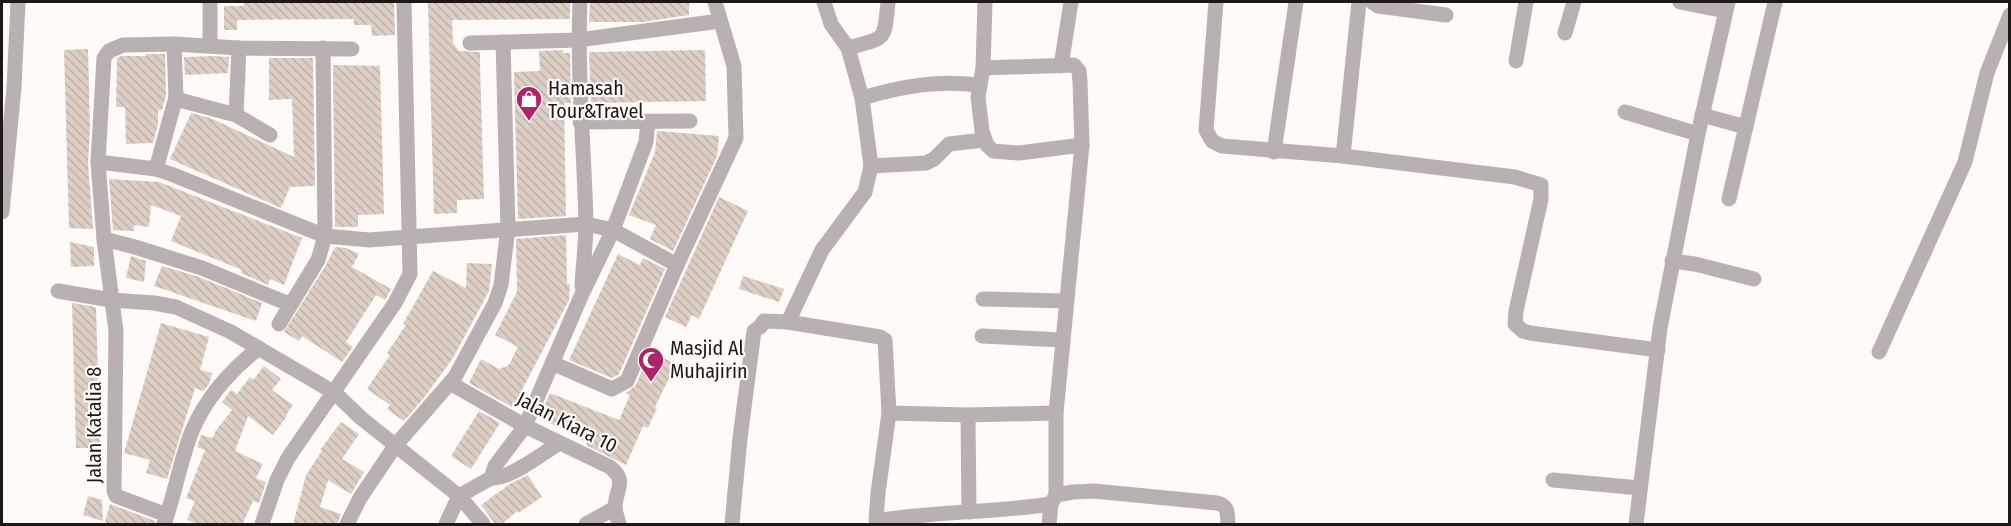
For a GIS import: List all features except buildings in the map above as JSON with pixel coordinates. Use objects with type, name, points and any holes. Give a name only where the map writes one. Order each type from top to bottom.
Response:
[{"type":"street","points":[[2,212],[4,163],[14,88],[18,2]]},
{"type":"street","points":[[210,2],[210,45]]},
{"type":"street","points":[[262,525],[280,472],[288,458],[396,303],[410,274],[404,2]]},
{"type":"street","points":[[580,2],[578,40],[580,122],[586,224],[582,294]]},
{"type":"street","points":[[552,363],[612,389],[624,384],[736,138],[734,66],[715,2]]},
{"type":"street","points":[[788,322],[822,250],[865,192],[871,166],[862,98],[848,48],[831,24],[824,2]]},
{"type":"street","points":[[848,48],[882,36],[885,32],[888,2]]},
{"type":"street","points":[[985,2],[983,68],[979,85],[980,117],[984,140],[993,151],[1019,153],[1082,146]]},
{"type":"street","points":[[1061,66],[1071,2]]},
{"type":"street","points":[[1216,2],[1206,130],[1212,141],[1222,146],[1343,156],[1515,177],[1541,185],[1541,199],[1515,324],[1522,331],[1530,333],[1658,350]]},
{"type":"street","points":[[1274,152],[1296,2]]},
{"type":"street","points":[[1343,156],[1359,2]]},
{"type":"street","points":[[1372,2],[1378,6],[1446,15]]},
{"type":"street","points":[[1516,61],[1526,2]]},
{"type":"street","points":[[1565,33],[1574,2]]},
{"type":"street","points":[[1636,525],[1658,350],[1672,261],[1726,6],[1680,2]]},
{"type":"street","points":[[1729,199],[1775,2]]},
{"type":"street","points":[[1879,352],[1965,162],[1987,73],[2010,15]]},
{"type":"street","points":[[470,43],[578,40],[720,21]]},
{"type":"street","points":[[347,525],[360,498],[395,446],[450,383],[495,303],[501,285],[508,228],[502,42]]},
{"type":"street","points":[[156,169],[176,97],[174,44]]},
{"type":"street","points":[[111,300],[98,162],[105,58],[109,51],[123,45],[174,44],[239,48],[352,49]]},
{"type":"street","points":[[237,115],[239,48]]},
{"type":"street","points":[[279,324],[289,304],[318,260],[325,236],[323,48]]},
{"type":"street","points":[[983,68],[1074,65],[1078,71],[1082,146],[1056,413],[1053,500],[1049,525]]},
{"type":"street","points":[[862,98],[922,84],[952,82],[979,85]]},
{"type":"street","points":[[176,97],[183,101],[237,115],[270,135]]},
{"type":"street","points":[[1625,112],[1698,134]]},
{"type":"street","points":[[1702,115],[1746,127]]},
{"type":"street","points":[[491,478],[495,466],[525,426],[582,294],[613,230],[646,142],[648,121]]},
{"type":"street","points":[[580,122],[690,121]]},
{"type":"street","points":[[871,166],[926,163],[934,159],[949,144],[984,140]]},
{"type":"street","points":[[98,162],[156,169],[325,236],[369,240],[586,224],[613,230],[677,265]]},
{"type":"street","points":[[104,239],[202,268],[289,304]]},
{"type":"street","points":[[1672,261],[1695,264],[1754,279]]},
{"type":"street","points":[[58,291],[176,307],[231,332],[335,393],[361,418],[459,496],[483,525]]},
{"type":"street","points":[[983,299],[1066,301]]},
{"type":"street","name":"Jalan Katalia 8","points":[[111,300],[116,332],[114,491],[116,496],[166,520]]},
{"type":"street","points":[[732,525],[733,500],[754,331],[764,321],[788,322],[880,337],[885,340],[889,413],[875,523],[897,517],[1012,510],[1053,500],[1073,492],[1094,491],[1224,504],[1227,509],[1228,525]]},
{"type":"street","points":[[982,336],[1063,340]]},
{"type":"street","points":[[166,520],[193,430],[214,394],[234,368],[259,348]]},
{"type":"street","name":"Jalan Kiara 10","points":[[450,383],[525,426],[618,473],[620,484],[615,508],[619,525]]},
{"type":"street","points":[[889,413],[968,416],[1056,413]]},
{"type":"street","points":[[968,416],[969,512]]},
{"type":"street","points":[[446,525],[459,496],[491,478],[495,479],[505,475],[559,443]]},
{"type":"street","points":[[1553,480],[1640,488]]},
{"type":"street","points":[[586,525],[615,508]]},
{"type":"place","name":"Hamasah Tour&Travel","points":[[529,122]]},
{"type":"place","name":"Masjid Al Muhajirin","points":[[651,383]]}]
